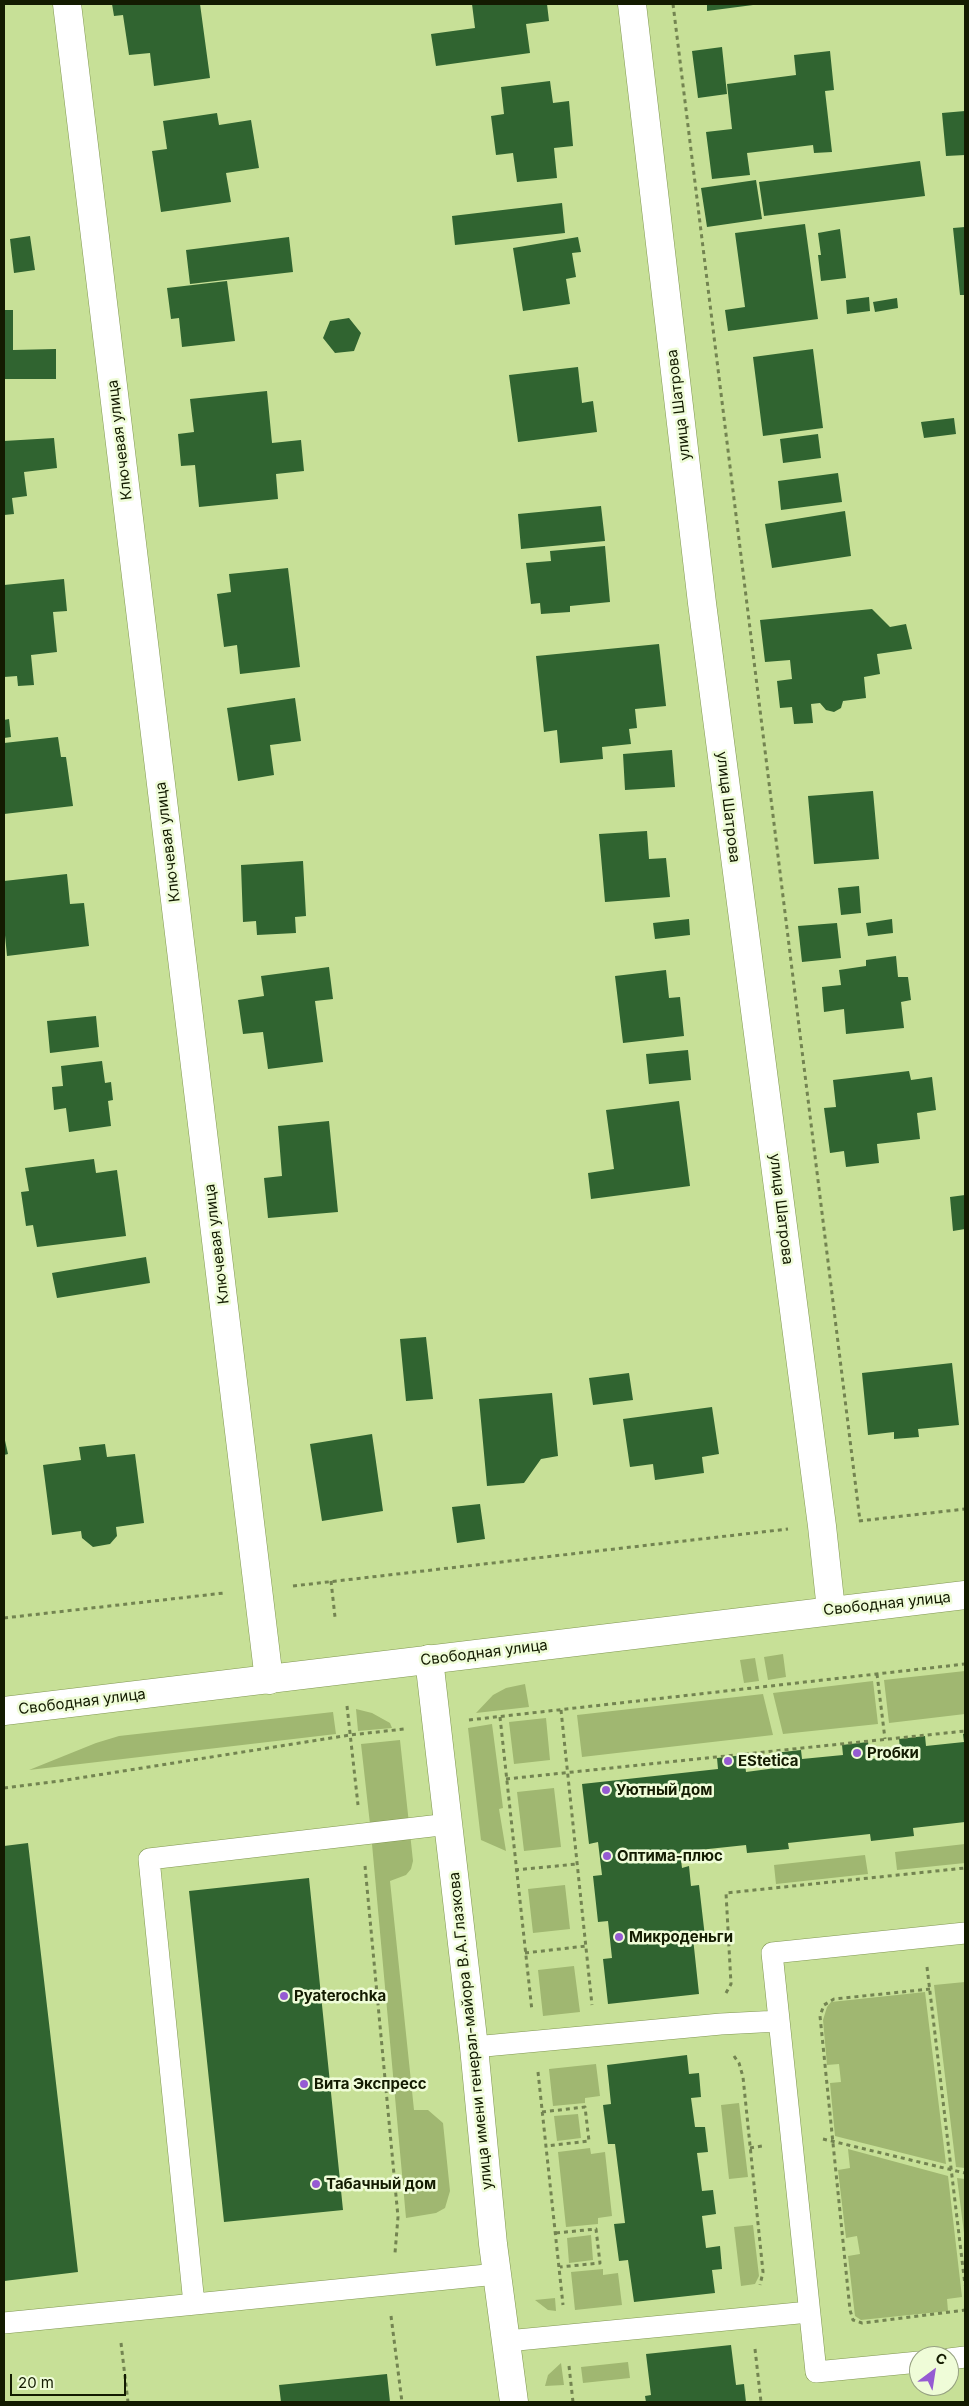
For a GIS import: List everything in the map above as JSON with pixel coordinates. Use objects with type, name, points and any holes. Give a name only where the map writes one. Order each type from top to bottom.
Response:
[{"type":"street","name":"Ключевая улица","points":[[67,4],[269,1680]]},
{"type":"street","name":"улица Шатрова","points":[[632,4],[703,613],[822,1526],[831,1610]]},
{"type":"street","name":"Свободная улица","points":[[4,1711],[965,1595]]},
{"type":"street","name":"улица имени генерал-майора В.А.Глазкова","points":[[429,1659],[474,2047],[497,2274],[514,2402]]},
{"type":"lane","points":[[194,2304],[149,1859],[449,1824]]},
{"type":"lane","points":[[909,2363],[816,2372],[772,1953],[965,1933]]},
{"type":"lane","points":[[474,2047],[721,2024],[779,2021]]},
{"type":"lane","points":[[4,2323],[497,2274]]},
{"type":"lane","points":[[507,2341],[809,2312]]},
{"type":"path","points":[[673,4],[860,1521]]},
{"type":"path","points":[[4,1618],[965,1509]]},
{"type":"path","points":[[331,1581],[335,1617]]},
{"type":"path","points":[[4,1788],[60,1781],[350,1735],[965,1664]]},
{"type":"path","points":[[876,1674],[885,1739]]},
{"type":"path","points":[[347,1706],[362,1834],[398,2217],[391,2315],[402,2402]]},
{"type":"path","points":[[561,1710],[593,2014]]},
{"type":"path","points":[[506,1779],[965,1730]]},
{"type":"path","points":[[515,1870],[577,1864]]},
{"type":"path","points":[[924,1937],[965,2285]]},
{"type":"path","points":[[525,1953],[586,1946]]},
{"type":"path","points":[[930,1989],[834,1999],[824,2005],[820,2016],[850,2310],[853,2320],[862,2323],[965,2310]]},
{"type":"path","points":[[729,2053],[739,2063],[743,2077],[763,2272],[763,2280],[755,2290]]},
{"type":"path","points":[[542,2112],[585,2107],[589,2141],[546,2146]]},
{"type":"path","points":[[750,2148],[792,2141],[827,2138],[965,2173]]},
{"type":"path","points":[[556,2233],[596,2229],[600,2263],[560,2267]]},
{"type":"path","points":[[117,2312],[128,2402]]},
{"type":"green space","points":[[783,1654],[786,1677],[768,1680],[764,1657]]},
{"type":"green space","points":[[755,1658],[759,1681],[744,1683],[740,1660]]},
{"type":"green space","points":[[965,1671],[965,1714],[889,1723],[884,1680]]},
{"type":"green space","points":[[873,1681],[878,1724],[783,1734],[773,1693]]},
{"type":"green space","points":[[525,1684],[529,1707],[476,1713],[493,1695],[506,1688]]},
{"type":"green space","points":[[763,1694],[773,1735],[582,1757],[577,1715]]},
{"type":"green space","points":[[356,1709],[372,1713],[390,1723],[392,1728],[358,1731]]},
{"type":"green space","points":[[333,1712],[336,1734],[29,1770],[96,1743],[119,1736]]},
{"type":"green space","points":[[546,1718],[550,1760],[514,1764],[509,1722]]},
{"type":"green space","points":[[492,1724],[503,1808],[499,1809],[506,1851],[481,1840],[468,1728]]},
{"type":"green space","points":[[400,1740],[413,1861],[411,1869],[406,1875],[390,1881],[414,2110],[428,2110],[443,2123],[450,2191],[445,2208],[436,2213],[406,2218],[371,1833],[361,1744]]},
{"type":"green space","points":[[554,1788],[561,1847],[524,1851],[517,1792]]},
{"type":"green space","points":[[965,1844],[965,1863],[897,1870],[895,1852]]},
{"type":"green space","points":[[865,1855],[868,1874],[776,1884],[774,1865]]},
{"type":"green space","points":[[565,1885],[570,1929],[533,1933],[528,1889]]},
{"type":"green space","points":[[574,1966],[580,2012],[543,2016],[538,1970]]},
{"type":"green space","points":[[965,1982],[965,2168],[956,2167],[934,1985]]},
{"type":"green space","points":[[925,1992],[946,2164],[835,2136],[830,2083],[841,2082],[839,2064],[827,2065],[823,2020],[827,2007],[831,2002]]},
{"type":"green space","points":[[596,2064],[600,2096],[585,2098],[585,2103],[553,2106],[549,2069]]},
{"type":"green space","points":[[739,2103],[748,2177],[729,2179],[721,2105]]},
{"type":"green space","points":[[578,2114],[581,2138],[557,2141],[554,2116]]},
{"type":"green space","points":[[590,2148],[591,2154],[605,2152],[612,2216],[598,2218],[598,2224],[566,2227],[558,2152]]},
{"type":"green space","points":[[848,2149],[948,2176],[962,2297],[947,2299],[948,2311],[861,2320],[855,2316],[848,2256],[860,2254],[857,2236],[846,2238],[838,2170],[850,2168]]},
{"type":"green space","points":[[957,2178],[965,2179],[965,2241]]},
{"type":"green space","points":[[753,2225],[759,2276],[755,2284],[741,2286],[734,2227]]},
{"type":"green space","points":[[591,2235],[593,2260],[569,2263],[567,2238]]},
{"type":"green space","points":[[603,2269],[603,2275],[618,2273],[622,2305],[575,2310],[571,2272]]},
{"type":"green space","points":[[555,2298],[556,2311],[548,2310],[535,2300]]},
{"type":"green space","points":[[628,2362],[630,2378],[583,2383],[581,2367]]},
{"type":"green space","points":[[561,2363],[564,2385],[545,2386],[548,2375]]},
{"type":"building","points":[[112,4],[200,4],[210,78],[154,86],[150,53],[129,55],[123,15],[114,16]]},
{"type":"building","points":[[472,4],[547,4],[549,21],[526,24],[530,53],[436,66],[431,34],[475,28]]},
{"type":"building","points":[[707,4],[753,4],[753,5],[707,11]]},
{"type":"building","points":[[722,47],[727,94],[698,98],[692,51]]},
{"type":"building","points":[[830,51],[834,90],[825,91],[832,152],[814,153],[813,145],[747,153],[750,175],[712,179],[706,132],[732,129],[727,84],[796,75],[794,55]]},
{"type":"building","points":[[550,81],[553,103],[569,101],[573,146],[554,148],[557,178],[517,182],[513,153],[496,155],[491,116],[504,114],[501,87]]},
{"type":"building","points":[[965,111],[965,155],[946,156],[942,113]]},
{"type":"building","points":[[217,113],[219,125],[251,120],[259,168],[226,173],[231,202],[161,212],[152,151],[167,149],[163,121]]},
{"type":"building","points":[[920,161],[925,196],[764,216],[759,182]]},
{"type":"building","points":[[756,180],[762,219],[707,227],[701,188]]},
{"type":"building","points":[[562,203],[565,233],[455,245],[452,216]]},
{"type":"building","points":[[805,224],[818,319],[728,331],[725,310],[745,307],[735,233]]},
{"type":"building","points":[[965,227],[965,295],[960,295],[953,228]]},
{"type":"building","points":[[840,229],[846,278],[821,281],[818,255],[821,255],[818,233]]},
{"type":"building","points":[[30,236],[35,270],[14,273],[10,239]]},
{"type":"building","points":[[289,237],[293,272],[190,284],[186,250]]},
{"type":"building","points":[[578,237],[581,252],[572,253],[576,277],[566,279],[570,304],[523,311],[513,248]]},
{"type":"building","points":[[227,281],[235,341],[182,347],[179,318],[171,319],[167,288]]},
{"type":"building","points":[[869,297],[870,311],[847,314],[846,300]]},
{"type":"building","points":[[897,298],[898,308],[875,312],[873,302]]},
{"type":"building","points":[[4,310],[13,310],[13,350],[56,349],[56,379],[4,379]]},
{"type":"building","points":[[349,318],[361,333],[354,351],[335,353],[323,338],[330,321]]},
{"type":"building","points":[[813,349],[823,428],[763,436],[753,357]]},
{"type":"building","points":[[578,367],[582,403],[593,401],[597,432],[518,442],[509,375]]},
{"type":"building","points":[[267,391],[272,443],[301,440],[304,471],[276,474],[278,499],[199,507],[195,465],[181,466],[178,434],[194,432],[190,399]]},
{"type":"building","points":[[954,418],[956,434],[924,438],[921,422]]},
{"type":"building","points":[[818,434],[821,458],[783,463],[780,439]]},
{"type":"building","points":[[54,438],[57,468],[24,472],[27,496],[12,498],[14,514],[4,515],[4,441]]},
{"type":"building","points":[[838,473],[842,502],[781,510],[778,481]]},
{"type":"building","points":[[601,506],[605,541],[521,549],[518,514]]},
{"type":"building","points":[[845,511],[851,556],[772,568],[765,524]]},
{"type":"building","points":[[605,546],[610,602],[570,606],[570,612],[541,614],[540,603],[531,604],[526,563],[551,561],[550,551]]},
{"type":"building","points":[[288,568],[300,667],[240,674],[237,645],[224,647],[217,594],[231,592],[229,574]]},
{"type":"building","points":[[64,579],[67,611],[53,612],[57,652],[31,655],[34,685],[18,686],[17,676],[4,677],[4,585]]},
{"type":"building","points":[[872,609],[890,627],[906,624],[912,649],[877,654],[880,674],[864,677],[866,698],[843,701],[841,708],[834,712],[826,710],[820,703],[811,704],[813,723],[794,724],[792,707],[780,708],[777,681],[792,679],[790,660],[765,662],[760,620]]},
{"type":"building","points":[[659,644],[666,706],[635,709],[637,728],[629,729],[631,744],[602,747],[603,759],[560,763],[557,730],[544,732],[536,656]]},
{"type":"building","points":[[295,698],[301,741],[270,745],[274,775],[238,781],[227,708]]},
{"type":"building","points":[[9,719],[11,737],[4,738],[4,720]]},
{"type":"building","points":[[58,737],[61,757],[66,757],[73,806],[4,814],[4,743]]},
{"type":"building","points":[[672,750],[675,787],[625,790],[623,754]]},
{"type":"building","points":[[873,791],[879,859],[814,864],[808,796]]},
{"type":"building","points":[[647,831],[649,859],[666,858],[670,897],[605,902],[599,834]]},
{"type":"building","points":[[303,861],[306,916],[295,917],[296,933],[257,935],[256,921],[243,922],[241,865]]},
{"type":"building","points":[[67,874],[70,904],[84,903],[89,946],[7,956],[4,925],[4,881]]},
{"type":"building","points":[[859,886],[861,913],[841,915],[838,888]]},
{"type":"building","points":[[689,919],[690,935],[655,939],[653,923]]},
{"type":"building","points":[[892,919],[893,933],[868,936],[866,923]]},
{"type":"building","points":[[837,923],[841,958],[802,962],[798,926]]},
{"type":"building","points":[[896,956],[898,977],[908,977],[911,1000],[901,1002],[904,1028],[846,1034],[844,1009],[824,1012],[822,987],[841,985],[839,970],[866,966],[866,960]]},
{"type":"building","points":[[329,967],[333,999],[315,1001],[323,1062],[268,1069],[263,1032],[243,1034],[238,1000],[264,996],[261,976]]},
{"type":"building","points":[[666,970],[669,998],[680,997],[684,1036],[623,1043],[615,976]]},
{"type":"building","points":[[96,1016],[99,1047],[50,1053],[47,1021]]},
{"type":"building","points":[[688,1050],[691,1080],[649,1084],[646,1054]]},
{"type":"building","points":[[102,1061],[105,1083],[111,1082],[113,1100],[108,1101],[111,1126],[69,1132],[66,1108],[54,1110],[52,1087],[63,1086],[61,1066]]},
{"type":"building","points":[[909,1071],[911,1080],[932,1077],[936,1110],[917,1113],[920,1139],[877,1144],[879,1163],[846,1167],[844,1151],[830,1153],[824,1108],[836,1107],[833,1080]]},
{"type":"building","points":[[679,1101],[690,1186],[591,1199],[588,1173],[614,1169],[606,1110]]},
{"type":"building","points":[[329,1121],[338,1212],[268,1218],[264,1178],[282,1176],[278,1126]]},
{"type":"building","points":[[94,1159],[96,1173],[117,1170],[126,1236],[37,1247],[33,1225],[26,1226],[21,1192],[29,1191],[25,1168]]},
{"type":"building","points":[[965,1195],[965,1229],[953,1231],[950,1197]]},
{"type":"building","points":[[146,1257],[150,1283],[57,1298],[52,1273]]},
{"type":"building","points":[[426,1337],[433,1399],[406,1401],[400,1339]]},
{"type":"building","points":[[952,1363],[959,1425],[918,1429],[919,1437],[894,1439],[894,1432],[868,1435],[862,1373]]},
{"type":"building","points":[[629,1373],[633,1400],[593,1405],[589,1378]]},
{"type":"building","points":[[552,1393],[558,1456],[541,1459],[524,1483],[487,1486],[479,1399]]},
{"type":"building","points":[[712,1407],[719,1454],[702,1457],[704,1473],[655,1480],[653,1464],[630,1467],[623,1419]]},
{"type":"building","points":[[372,1434],[383,1511],[322,1521],[310,1444]]},
{"type":"building","points":[[4,1436],[8,1454],[4,1455]]},
{"type":"building","points":[[105,1444],[107,1457],[135,1454],[144,1523],[116,1527],[117,1536],[110,1544],[93,1547],[82,1538],[81,1531],[52,1535],[43,1465],[81,1460],[79,1447]]},
{"type":"building","points":[[480,1504],[485,1539],[457,1543],[452,1507]]},
{"type":"building","points":[[965,1733],[965,1822],[913,1828],[914,1836],[871,1841],[870,1834],[788,1843],[789,1849],[747,1853],[746,1845],[680,1852],[682,1868],[689,1866],[691,1886],[699,1885],[705,1937],[693,1938],[699,1994],[608,2004],[603,1959],[612,1958],[608,1921],[598,1922],[593,1876],[602,1875],[598,1842],[589,1844],[582,1784],[718,1769],[717,1758],[744,1755],[746,1772],[776,1768],[774,1753],[801,1750],[802,1759],[843,1755],[842,1745],[868,1742],[870,1759],[901,1756],[899,1739],[925,1736],[926,1746],[964,1742],[963,1734]]},
{"type":"building","points":[[28,1843],[78,2272],[4,2281],[4,1846]]},
{"type":"building","points":[[309,1878],[343,2210],[224,2222],[189,1891]]},
{"type":"building","points":[[687,2055],[689,2074],[699,2073],[701,2097],[691,2098],[695,2127],[705,2127],[708,2152],[697,2153],[702,2191],[713,2190],[716,2214],[702,2216],[706,2248],[720,2246],[722,2269],[712,2270],[715,2293],[634,2302],[628,2260],[619,2261],[614,2224],[625,2223],[615,2144],[608,2144],[603,2105],[611,2104],[607,2065]]},
{"type":"building","points":[[731,2345],[736,2385],[744,2384],[746,2402],[646,2402],[645,2396],[651,2395],[646,2354]]},
{"type":"building","points":[[387,2374],[390,2402],[281,2402],[279,2385]]},
{"type":"place","name":"Proбки","points":[[857,1753]]},
{"type":"place","name":"EStetica","points":[[728,1761]]},
{"type":"place","name":"Уютный дом","points":[[606,1790]]},
{"type":"place","name":"Оптима-плюс","points":[[607,1856]]},
{"type":"place","name":"Микроденьги","points":[[619,1937]]},
{"type":"place","name":"Pyaterochka","points":[[284,1996]]},
{"type":"place","name":"Вита Экспресс","points":[[304,2084]]},
{"type":"place","name":"Табачный дом","points":[[316,2184]]}]
